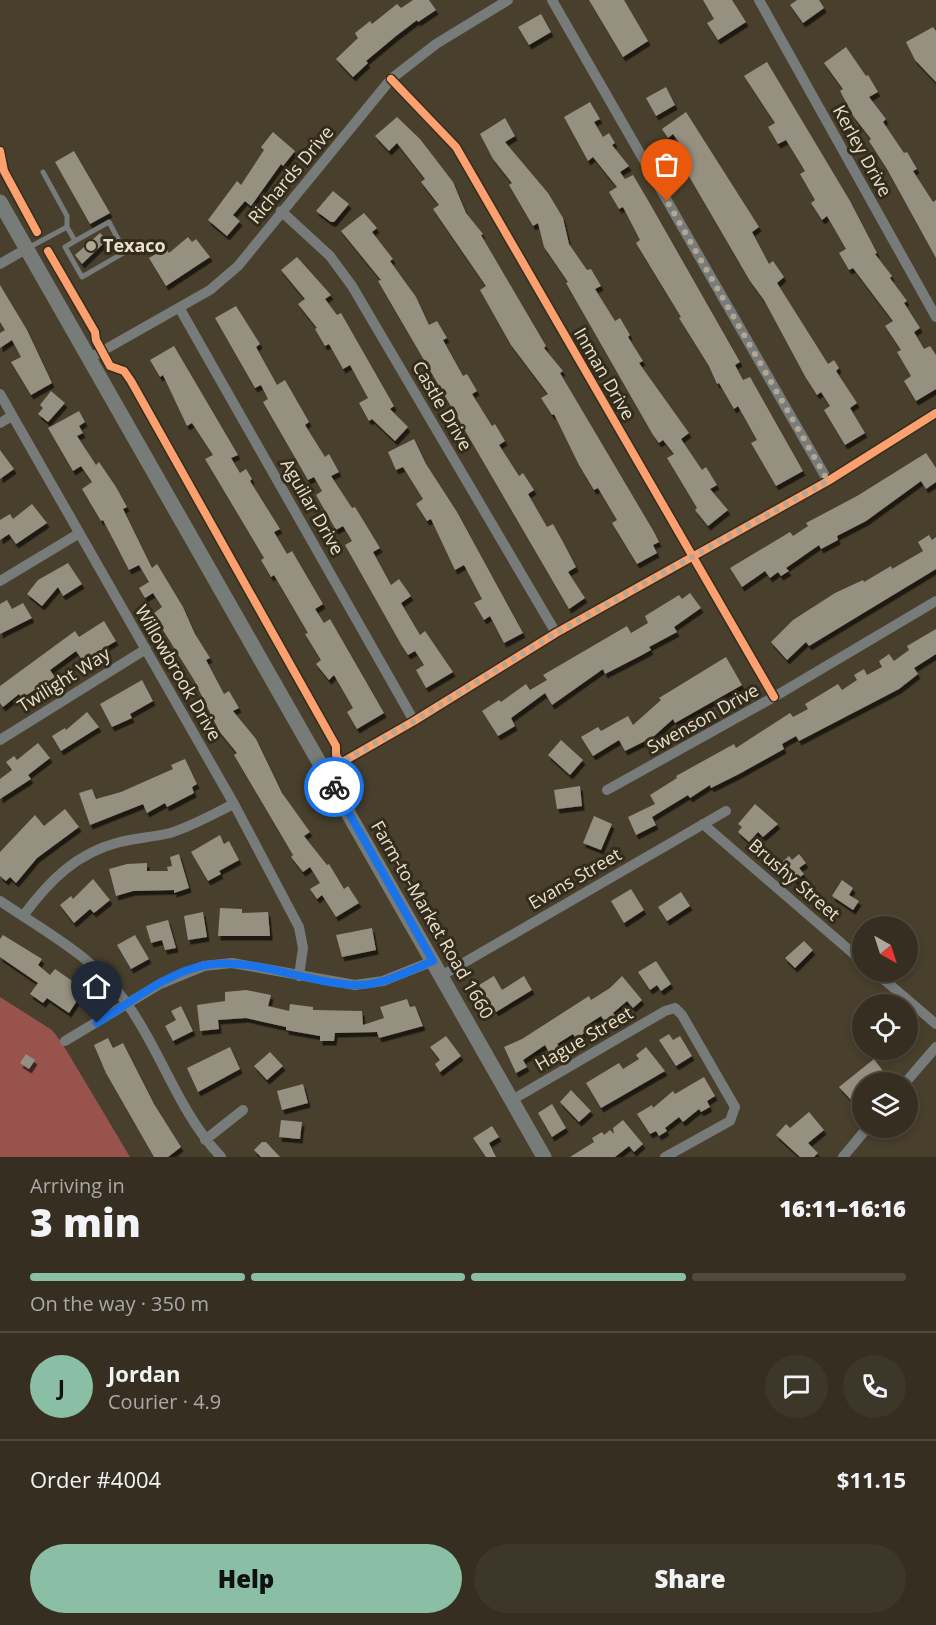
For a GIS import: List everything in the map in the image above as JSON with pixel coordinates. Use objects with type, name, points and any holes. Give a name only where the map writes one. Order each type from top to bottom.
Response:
[{"type":"main road","name":"Farm-to-Market Road 1660","points":[[0,202],[544,1157]]},
{"type":"street","name":"Richards Drive","points":[[90,358],[210,290],[238,266],[391,80],[436,44],[508,0]]},
{"type":"street","points":[[552,0],[828,481]]},
{"type":"street","name":"Kerley Drive","points":[[759,0],[936,317]]},
{"type":"street","name":"Inman Drive","points":[[391,80],[456,147],[774,697]]},
{"type":"street","name":"Castle Drive","points":[[281,211],[330,256],[352,286],[556,633]]},
{"type":"street","points":[[0,264],[26,249]]},
{"type":"street","name":"Aguilar Drive","points":[[180,309],[414,721]]},
{"type":"street","name":"Willowbrook Drive","points":[[0,394],[234,804],[300,927],[303,948],[299,976]]},
{"type":"street","points":[[325,772],[414,721],[556,633],[828,481],[936,413]]},
{"type":"street","points":[[0,423],[12,416]]},
{"type":"street","points":[[0,581],[78,534]]},
{"type":"street","name":"Swenson Drive","points":[[607,790],[774,697],[936,601]]},
{"type":"street","name":"Twilight Way","points":[[0,740],[146,649]]},
{"type":"street","points":[[23,916],[54,877],[72,862],[99,848],[122,841],[149,838],[189,826],[234,804]]},
{"type":"street","name":"Evans Street","points":[[441,976],[726,811]]},
{"type":"street","name":"Brushy Street","points":[[703,824],[852,952]]},
{"type":"street","points":[[0,902],[67,944],[99,971],[128,1004],[193,1124],[221,1157]]},
{"type":"street","points":[[65,1041],[160,984],[204,966],[232,963],[355,985],[383,981],[433,961]]},
{"type":"street","points":[[887,982],[936,1024]]},
{"type":"street","name":"Hague Street","points":[[512,1100],[665,1011],[675,1008],[682,1015],[735,1107],[730,1121],[665,1157]]},
{"type":"street","points":[[914,1072],[936,1047]]},
{"type":"street","points":[[206,1140],[243,1110]]},
{"type":"street","points":[[843,1157],[859,1138]]},
{"type":"lane","points":[[44,172],[67,216],[67,227],[75,241]]},
{"type":"lane","points":[[109,222],[125,252],[82,277],[64,247],[75,241],[109,222]]},
{"type":"lane","points":[[26,249],[67,227]]},
{"type":"shaded area","points":[[0,997],[52,1030],[130,1157],[0,1157]]},
{"type":"building","points":[[413,0],[429,0],[436,10],[418,22],[417,20],[396,36],[366,61],[368,63],[353,77],[336,59],[358,38],[355,33],[370,21],[372,24],[397,4],[401,8]]},
{"type":"building","points":[[589,0],[624,0],[648,41],[623,57]]},
{"type":"building","points":[[703,0],[732,0],[746,22],[718,40],[707,23],[714,19]]},
{"type":"building","points":[[797,0],[819,0],[824,8],[803,23],[790,5]]},
{"type":"building","points":[[541,14],[551,32],[529,45],[518,27]]},
{"type":"building","points":[[933,27],[936,31],[936,82],[915,60],[906,42]]},
{"type":"building","points":[[846,47],[878,92],[869,97],[886,119],[883,122],[904,153],[907,152],[917,169],[913,171],[933,202],[936,200],[936,258],[869,141],[871,139],[854,117],[840,91],[843,89],[824,63]]},
{"type":"building","points":[[767,62],[850,201],[877,253],[875,254],[907,301],[904,303],[920,328],[914,332],[924,349],[930,346],[936,355],[936,389],[916,401],[904,381],[911,376],[897,352],[901,350],[885,326],[893,321],[853,268],[849,270],[839,253],[846,249],[827,216],[822,220],[811,203],[815,200],[800,174],[805,171],[786,140],[778,144],[768,127],[775,123],[744,76]]},
{"type":"building","points":[[666,87],[675,105],[656,116],[646,98]]},
{"type":"building","points":[[590,102],[600,119],[594,122],[603,137],[609,133],[615,143],[612,145],[629,166],[620,172],[625,179],[633,175],[740,362],[735,365],[743,380],[750,377],[803,471],[776,486],[751,443],[757,440],[738,406],[734,409],[719,383],[717,384],[709,366],[679,318],[681,317],[636,243],[640,240],[623,207],[619,209],[609,192],[617,187],[593,157],[588,161],[564,117]]},
{"type":"building","points":[[686,112],[759,227],[752,232],[769,264],[773,261],[784,277],[777,283],[828,364],[834,360],[839,368],[836,371],[857,403],[850,408],[865,433],[845,445],[824,410],[830,406],[821,392],[817,395],[806,378],[764,300],[750,281],[690,178],[677,152],[683,148],[673,134],[668,138],[662,129]]},
{"type":"building","points":[[397,117],[420,139],[453,182],[466,213],[483,234],[481,235],[546,346],[544,348],[563,371],[560,373],[654,532],[659,542],[653,545],[657,553],[637,564],[612,523],[617,520],[598,488],[594,490],[554,414],[552,415],[541,398],[548,394],[511,345],[480,290],[486,286],[433,209],[439,205],[421,182],[425,179],[397,143],[389,151],[375,136]]},
{"type":"building","points":[[505,118],[515,136],[505,142],[548,193],[563,218],[569,244],[587,270],[591,269],[601,286],[595,289],[615,321],[620,318],[630,335],[628,337],[643,361],[639,363],[689,433],[681,439],[702,470],[706,467],[717,485],[710,489],[728,510],[708,526],[695,510],[697,508],[667,458],[674,454],[663,440],[659,443],[653,435],[566,283],[568,282],[544,247],[538,223],[533,226],[509,185],[512,183],[493,159],[480,134]]},
{"type":"building","points":[[273,132],[295,151],[283,166],[281,164],[251,206],[245,201],[233,215],[240,221],[227,236],[208,220],[237,181],[241,185],[264,150],[261,147]]},
{"type":"building","points":[[74,151],[110,213],[90,224],[55,162]]},
{"type":"building","points":[[333,191],[349,204],[334,222],[331,222],[316,211]]},
{"type":"building","points":[[364,213],[377,228],[372,232],[393,259],[390,261],[416,297],[429,325],[437,321],[447,338],[443,340],[463,376],[467,374],[477,391],[472,394],[492,426],[495,424],[505,441],[499,445],[519,476],[523,473],[534,490],[528,494],[547,527],[553,524],[576,567],[568,572],[585,598],[569,609],[378,281],[381,280],[341,231]]},
{"type":"building","points":[[100,233],[107,240],[82,264],[75,255]]},
{"type":"building","points":[[188,237],[192,242],[196,239],[210,257],[166,286],[149,258],[166,248],[169,253]]},
{"type":"building","points":[[297,257],[331,295],[325,299],[337,315],[341,313],[394,406],[390,409],[408,427],[395,441],[372,419],[369,421],[359,403],[368,398],[350,365],[343,369],[329,344],[325,346],[315,329],[317,328],[298,304],[305,299],[281,270]]},
{"type":"building","points":[[0,285],[27,330],[52,383],[31,395],[11,362],[21,357],[12,340],[0,348],[0,333],[5,330],[0,322]]},
{"type":"building","points":[[236,306],[260,344],[256,347],[277,385],[285,380],[309,422],[305,425],[325,457],[329,454],[339,472],[331,476],[352,508],[355,507],[380,548],[373,552],[391,585],[399,579],[411,596],[401,603],[420,635],[425,631],[453,672],[426,688],[416,670],[424,665],[415,651],[408,655],[402,646],[345,545],[352,541],[343,526],[336,530],[316,495],[322,491],[314,477],[308,480],[263,402],[268,399],[261,385],[255,388],[215,318]]},
{"type":"building","points":[[174,346],[238,455],[231,458],[240,473],[246,469],[252,479],[250,481],[280,529],[274,532],[287,554],[292,551],[323,604],[315,609],[324,623],[330,619],[384,713],[357,729],[347,712],[353,708],[334,675],[329,680],[316,664],[321,660],[305,634],[308,633],[274,575],[271,577],[261,560],[264,558],[205,459],[213,455],[192,423],[187,426],[163,375],[160,377],[150,360]]},
{"type":"building","points":[[51,391],[65,403],[48,422],[38,414],[43,408],[40,405]]},
{"type":"building","points":[[79,411],[85,422],[79,426],[83,433],[77,436],[96,465],[99,462],[116,487],[127,507],[123,509],[152,568],[157,564],[183,607],[195,634],[210,658],[206,660],[224,694],[229,691],[239,708],[233,711],[256,739],[282,793],[310,832],[304,836],[327,865],[329,864],[344,889],[348,886],[359,903],[336,917],[322,895],[317,899],[310,889],[320,883],[310,867],[303,872],[291,857],[293,855],[234,755],[237,753],[219,731],[194,680],[153,614],[162,607],[153,593],[145,598],[139,588],[149,582],[139,565],[129,570],[103,520],[101,521],[82,489],[92,482],[81,466],[73,471],[48,428]]},
{"type":"building","points":[[414,439],[523,633],[504,643],[490,616],[484,620],[474,603],[482,599],[464,565],[455,570],[431,519],[427,521],[416,504],[423,499],[403,467],[396,470],[388,452]]},
{"type":"building","points":[[0,450],[14,469],[0,479]]},
{"type":"building","points":[[926,453],[936,468],[936,482],[926,489],[921,481],[866,521],[837,536],[838,540],[821,549],[819,545],[786,568],[789,571],[781,576],[778,572],[770,578],[765,571],[742,587],[730,568],[790,532],[793,536],[808,526],[806,523],[857,496]]},
{"type":"building","points":[[32,504],[47,523],[16,544],[9,534],[0,540],[0,520],[10,514],[13,519]]},
{"type":"building","points":[[929,535],[932,540],[936,537],[936,569],[809,646],[806,642],[787,660],[771,642],[793,620],[835,593],[863,580],[864,582],[891,566],[892,569],[923,551],[918,542]]},
{"type":"building","points":[[68,563],[82,584],[63,596],[58,587],[42,606],[27,594],[38,580]]},
{"type":"building","points":[[690,593],[701,608],[674,627],[677,632],[649,647],[651,650],[605,674],[603,669],[552,705],[545,693],[511,718],[515,726],[498,736],[482,711],[499,700],[501,702],[526,684],[530,690],[547,680],[543,675],[627,626],[631,633],[648,623],[645,616],[679,595],[682,599]]},
{"type":"building","points":[[7,600],[12,609],[23,603],[32,618],[0,634],[0,604]]},
{"type":"building","points":[[104,621],[116,641],[83,661],[76,651],[50,670],[55,677],[22,698],[19,694],[3,707],[0,703],[0,686],[75,631],[79,637]]},
{"type":"building","points":[[936,629],[936,654],[914,668],[918,674],[899,689],[799,741],[796,736],[782,744],[784,749],[739,774],[711,788],[710,785],[690,798],[688,795],[652,817],[656,825],[636,835],[628,817],[655,804],[650,795],[677,778],[676,776],[734,744],[736,748],[790,713],[793,717],[808,709],[805,704],[838,684],[842,690],[857,680],[854,675],[864,669],[867,675],[882,667],[879,661],[889,654],[894,661],[909,650],[907,646]]},
{"type":"building","points":[[726,657],[742,685],[675,723],[673,719],[653,737],[625,751],[619,740],[593,756],[581,737],[598,727],[601,731],[628,716],[633,725],[661,700],[659,698]]},
{"type":"building","points":[[142,680],[153,701],[130,714],[132,718],[112,727],[100,704]]},
{"type":"building","points":[[87,712],[99,727],[61,751],[52,736],[65,728],[66,730]]},
{"type":"building","points":[[561,740],[583,760],[570,775],[548,755]]},
{"type":"building","points":[[38,743],[50,758],[28,775],[31,779],[0,799],[0,779],[12,770],[6,762],[14,756],[17,760]]},
{"type":"building","points":[[185,759],[197,784],[192,787],[194,793],[167,807],[165,803],[147,813],[143,804],[90,825],[79,793],[92,789],[96,799],[121,792],[173,769],[171,765]]},
{"type":"building","points":[[580,786],[582,806],[557,809],[554,790]]},
{"type":"building","points":[[755,804],[778,824],[763,837],[758,832],[749,842],[738,832],[742,827],[738,824]]},
{"type":"building","points":[[65,809],[79,827],[37,858],[16,883],[10,877],[6,881],[0,876],[0,852],[35,815],[44,826]]},
{"type":"building","points":[[594,816],[612,824],[601,850],[583,843]]},
{"type":"building","points":[[220,835],[224,844],[229,841],[239,860],[219,871],[221,874],[208,881],[191,852]]},
{"type":"building","points":[[179,854],[189,888],[174,893],[174,890],[133,891],[116,896],[109,869],[127,864],[147,863],[147,871],[168,871],[167,867],[172,866],[170,857]]},
{"type":"building","points":[[799,854],[806,863],[799,868],[804,874],[795,881],[780,864],[789,856],[792,860]]},
{"type":"building","points":[[93,879],[110,900],[94,913],[90,909],[74,923],[60,905],[71,896],[73,899]]},
{"type":"building","points":[[842,880],[853,888],[849,895],[859,901],[853,910],[832,896]]},
{"type":"building","points":[[631,889],[644,910],[624,923],[611,901]]},
{"type":"building","points":[[681,892],[690,906],[667,921],[658,907]]},
{"type":"building","points":[[220,908],[242,909],[242,913],[268,912],[270,936],[218,936]]},
{"type":"building","points":[[203,912],[207,937],[188,940],[184,916]]},
{"type":"building","points":[[168,920],[176,948],[165,950],[162,940],[151,943],[146,926]]},
{"type":"building","points":[[372,928],[376,950],[342,957],[336,935]]},
{"type":"building","points":[[3,935],[42,959],[38,965],[50,975],[55,969],[78,985],[73,992],[80,996],[69,1013],[47,998],[43,1003],[30,994],[38,983],[0,957],[0,939]]},
{"type":"building","points":[[135,935],[149,959],[131,969],[117,945]]},
{"type":"building","points":[[804,941],[813,950],[795,968],[785,958]]},
{"type":"building","points":[[656,961],[671,984],[661,991],[657,985],[650,990],[638,972]]},
{"type":"building","points":[[494,976],[502,990],[524,976],[532,990],[496,1012],[479,985]]},
{"type":"building","points":[[622,976],[642,1000],[633,1008],[627,1001],[613,1013],[615,1016],[605,1022],[601,1016],[584,1027],[587,1031],[576,1039],[573,1034],[557,1044],[560,1048],[550,1054],[545,1045],[523,1060],[527,1067],[516,1073],[504,1047],[522,1039],[589,996],[591,1000],[610,988]]},
{"type":"building","points":[[246,990],[271,995],[268,1006],[289,1011],[290,1004],[313,1007],[313,1010],[362,1011],[363,1025],[384,1018],[380,1007],[407,999],[410,1007],[415,1006],[423,1026],[379,1038],[377,1032],[335,1033],[334,1041],[320,1041],[320,1036],[286,1030],[286,1027],[246,1018],[218,1020],[219,1029],[200,1031],[197,1005],[225,1001],[225,992]]},
{"type":"building","points":[[181,1006],[193,1031],[173,1041],[165,1026],[176,1020],[171,1011]]},
{"type":"building","points":[[669,1034],[673,1040],[680,1036],[692,1056],[676,1066],[659,1040]]},
{"type":"building","points":[[446,1036],[461,1056],[440,1072],[435,1064],[440,1060],[430,1047]]},
{"type":"building","points":[[108,1038],[113,1048],[123,1043],[154,1104],[181,1147],[168,1157],[154,1157],[106,1073],[94,1045]]},
{"type":"building","points":[[230,1047],[240,1069],[198,1092],[187,1068]]},
{"type":"building","points":[[646,1047],[665,1071],[601,1108],[586,1083],[619,1063],[623,1069],[639,1059],[636,1055]]},
{"type":"building","points":[[270,1052],[283,1066],[267,1080],[254,1066]]},
{"type":"building","points":[[26,1054],[35,1060],[29,1069],[20,1063]]},
{"type":"building","points":[[873,1060],[883,1071],[882,1072],[858,1072]]},
{"type":"building","points":[[704,1077],[715,1096],[707,1101],[710,1107],[701,1112],[699,1109],[683,1122],[679,1117],[665,1128],[667,1131],[659,1136],[656,1131],[650,1134],[637,1114],[652,1105],[653,1108],[673,1091],[675,1094]]},
{"type":"building","points":[[852,1077],[852,1101],[839,1087]]},
{"type":"building","points":[[303,1084],[308,1103],[282,1110],[277,1091]]},
{"type":"building","points":[[571,1090],[591,1111],[579,1122],[560,1102]]},
{"type":"building","points":[[552,1104],[566,1128],[552,1137],[538,1113]]},
{"type":"building","points":[[809,1112],[824,1130],[808,1143],[818,1153],[814,1157],[800,1157],[776,1135],[786,1124],[790,1128]]},
{"type":"building","points":[[281,1120],[302,1122],[300,1139],[279,1137]]},
{"type":"building","points":[[623,1120],[643,1144],[634,1152],[629,1146],[615,1157],[570,1157],[594,1142],[592,1138],[602,1132],[604,1135],[610,1130],[614,1134],[613,1128]]},
{"type":"building","points":[[492,1126],[499,1137],[489,1143],[496,1157],[486,1157],[473,1138]]},
{"type":"building","points":[[262,1142],[266,1142],[280,1157],[261,1157],[254,1150]]},
{"type":"cycle path","points":[[391,79],[456,147],[774,697]]},
{"type":"cycle path","points":[[0,151],[4,171],[37,232]]},
{"type":"cycle path","points":[[48,251],[95,332],[96,340],[110,366],[124,371],[131,381],[336,746],[336,755],[349,776]]},
{"type":"cycle path","points":[[325,772],[414,721],[556,633],[828,481],[936,413]]},
{"type":"way so far","points":[[334,787],[325,772],[414,721],[556,633],[828,481],[667,201]]},
{"type":"place","name":"Texaco","points":[[91,246]]},
{"type":"route","points":[[97,1023],[160,984],[204,966],[232,963],[355,985],[383,981],[433,961],[334,787]]}]
